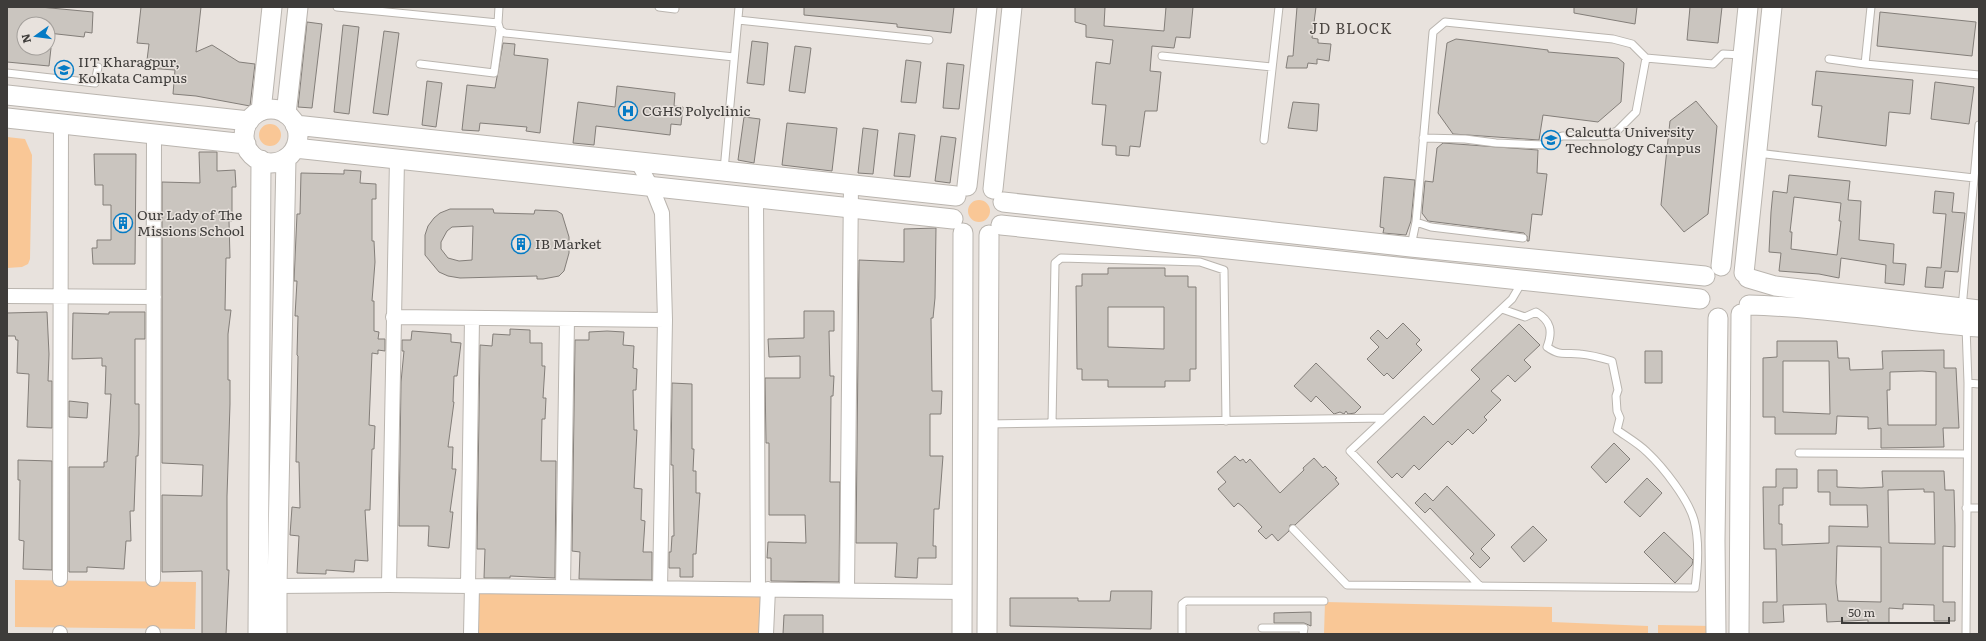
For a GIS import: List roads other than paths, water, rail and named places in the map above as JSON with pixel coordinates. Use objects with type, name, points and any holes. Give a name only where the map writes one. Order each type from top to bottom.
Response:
[{"type":"street","points":[[255,116],[272,7]]},
{"type":"street","points":[[277,634],[278,514],[291,153],[298,139],[291,119],[298,7]]},
{"type":"street","points":[[1721,266],[1748,7]]},
{"type":"street","points":[[1718,318],[1716,632],[1739,632],[1745,310],[1752,292],[1746,276],[1772,7]]},
{"type":"street","points":[[962,191],[986,14],[1012,16],[998,195],[1005,215],[995,230],[989,290],[987,634]]},
{"type":"street","points":[[1739,89],[1764,93]]},
{"type":"street","points":[[7,95],[255,116]]},
{"type":"street","points":[[962,191],[851,184],[637,161],[291,119],[280,110],[270,109],[255,116],[245,129],[246,144],[253,155],[270,163],[279,162],[291,153],[397,159],[652,188],[850,208],[958,226],[976,238],[995,230],[1522,280],[1700,299]]},
{"type":"street","points":[[7,118],[246,144]]},
{"type":"street","points":[[60,579],[61,124]]},
{"type":"street","points":[[153,579],[154,134]]},
{"type":"street","points":[[389,585],[397,159]]},
{"type":"street","points":[[258,634],[261,160]]},
{"type":"street","points":[[637,161],[652,188],[662,213],[665,320],[660,588]]},
{"type":"street","points":[[847,590],[851,184]]},
{"type":"street","points":[[962,634],[963,291],[958,226],[952,204],[962,191],[977,184],[987,185],[998,195],[1411,247],[1705,276]]},
{"type":"street","points":[[756,198],[763,589],[766,634]]},
{"type":"street","points":[[1970,309],[1775,286],[1746,276],[1734,267],[1715,267],[1705,276],[1700,286],[1700,299],[1707,312],[1718,318],[1733,318],[1745,310],[1779,306],[1880,315],[1973,327]]},
{"type":"street","points":[[963,291],[989,290]]},
{"type":"street","points":[[7,296],[154,297]]},
{"type":"street","points":[[394,317],[665,320]]},
{"type":"street","points":[[471,634],[472,318]]},
{"type":"street","points":[[563,587],[567,319]]},
{"type":"street","points":[[259,513],[278,514]]},
{"type":"street","points":[[962,514],[988,515]]},
{"type":"street","points":[[277,586],[389,585],[962,592]]},
{"type":"lane","points":[[337,7],[499,26],[506,33],[734,57]]},
{"type":"lane","points":[[420,64],[494,73],[499,26],[499,7]]},
{"type":"lane","points":[[660,7],[675,9]]},
{"type":"lane","points":[[724,171],[739,7]]},
{"type":"lane","points":[[1264,140],[1279,7]]},
{"type":"lane","points":[[1865,64],[1871,7]]},
{"type":"lane","points":[[738,20],[929,40]]},
{"type":"lane","points":[[1411,247],[1416,222],[1433,32],[1445,22],[1613,38],[1632,44],[1646,58],[1713,64],[1723,54],[1742,55]]},
{"type":"lane","points":[[1162,56],[1272,67]]},
{"type":"lane","points":[[1423,138],[1465,139],[1496,143],[1545,145],[1562,136],[1605,136],[1617,131],[1636,112],[1646,58]]},
{"type":"lane","points":[[1829,59],[1979,75]]},
{"type":"lane","points":[[7,74],[95,83],[98,67]]},
{"type":"lane","points":[[1970,309],[1974,178],[1979,125]]},
{"type":"lane","points":[[1757,153],[1974,178]]},
{"type":"lane","points":[[1416,222],[1431,227],[1523,238]]},
{"type":"lane","points":[[1052,423],[1055,263],[1061,258],[1200,262],[1224,270],[1226,421]]},
{"type":"lane","points":[[1479,585],[1350,451],[1502,309],[1512,299],[1522,280]]},
{"type":"lane","points":[[1293,529],[1347,585],[1695,588],[1698,561],[1694,521],[1689,507],[1647,451],[1617,430],[1620,418],[1617,411],[1616,396],[1618,390],[1612,361],[1579,354],[1568,355],[1556,353],[1547,347],[1550,330],[1544,317],[1536,312],[1525,317],[1502,309]]},
{"type":"lane","points":[[1966,634],[1966,454],[1968,383],[1973,327]]},
{"type":"lane","points":[[1968,383],[1979,384]]},
{"type":"lane","points":[[988,424],[1385,418]]},
{"type":"lane","points":[[1799,453],[1966,454]]},
{"type":"lane","points":[[1966,508],[1979,508]]},
{"type":"lane","points":[[1182,634],[1182,604],[1186,601],[1324,602]]},
{"type":"lane","points":[[1262,628],[1304,628],[1303,634]]},
{"type":"place","name":"IIT Kharagpur, Kolkata Campus","points":[[64,70]]},
{"type":"place","name":"CGHS Polyclinic","points":[[628,111]]},
{"type":"place","name":"Calcutta University Technology Campus","points":[[1551,140]]},
{"type":"place","name":"Our Lady of The Missions School","points":[[123,223]]},
{"type":"place","name":"IB Market","points":[[521,244]]},
{"type":"district","name":"JD BLOCK","points":[[1351,29]]}]
